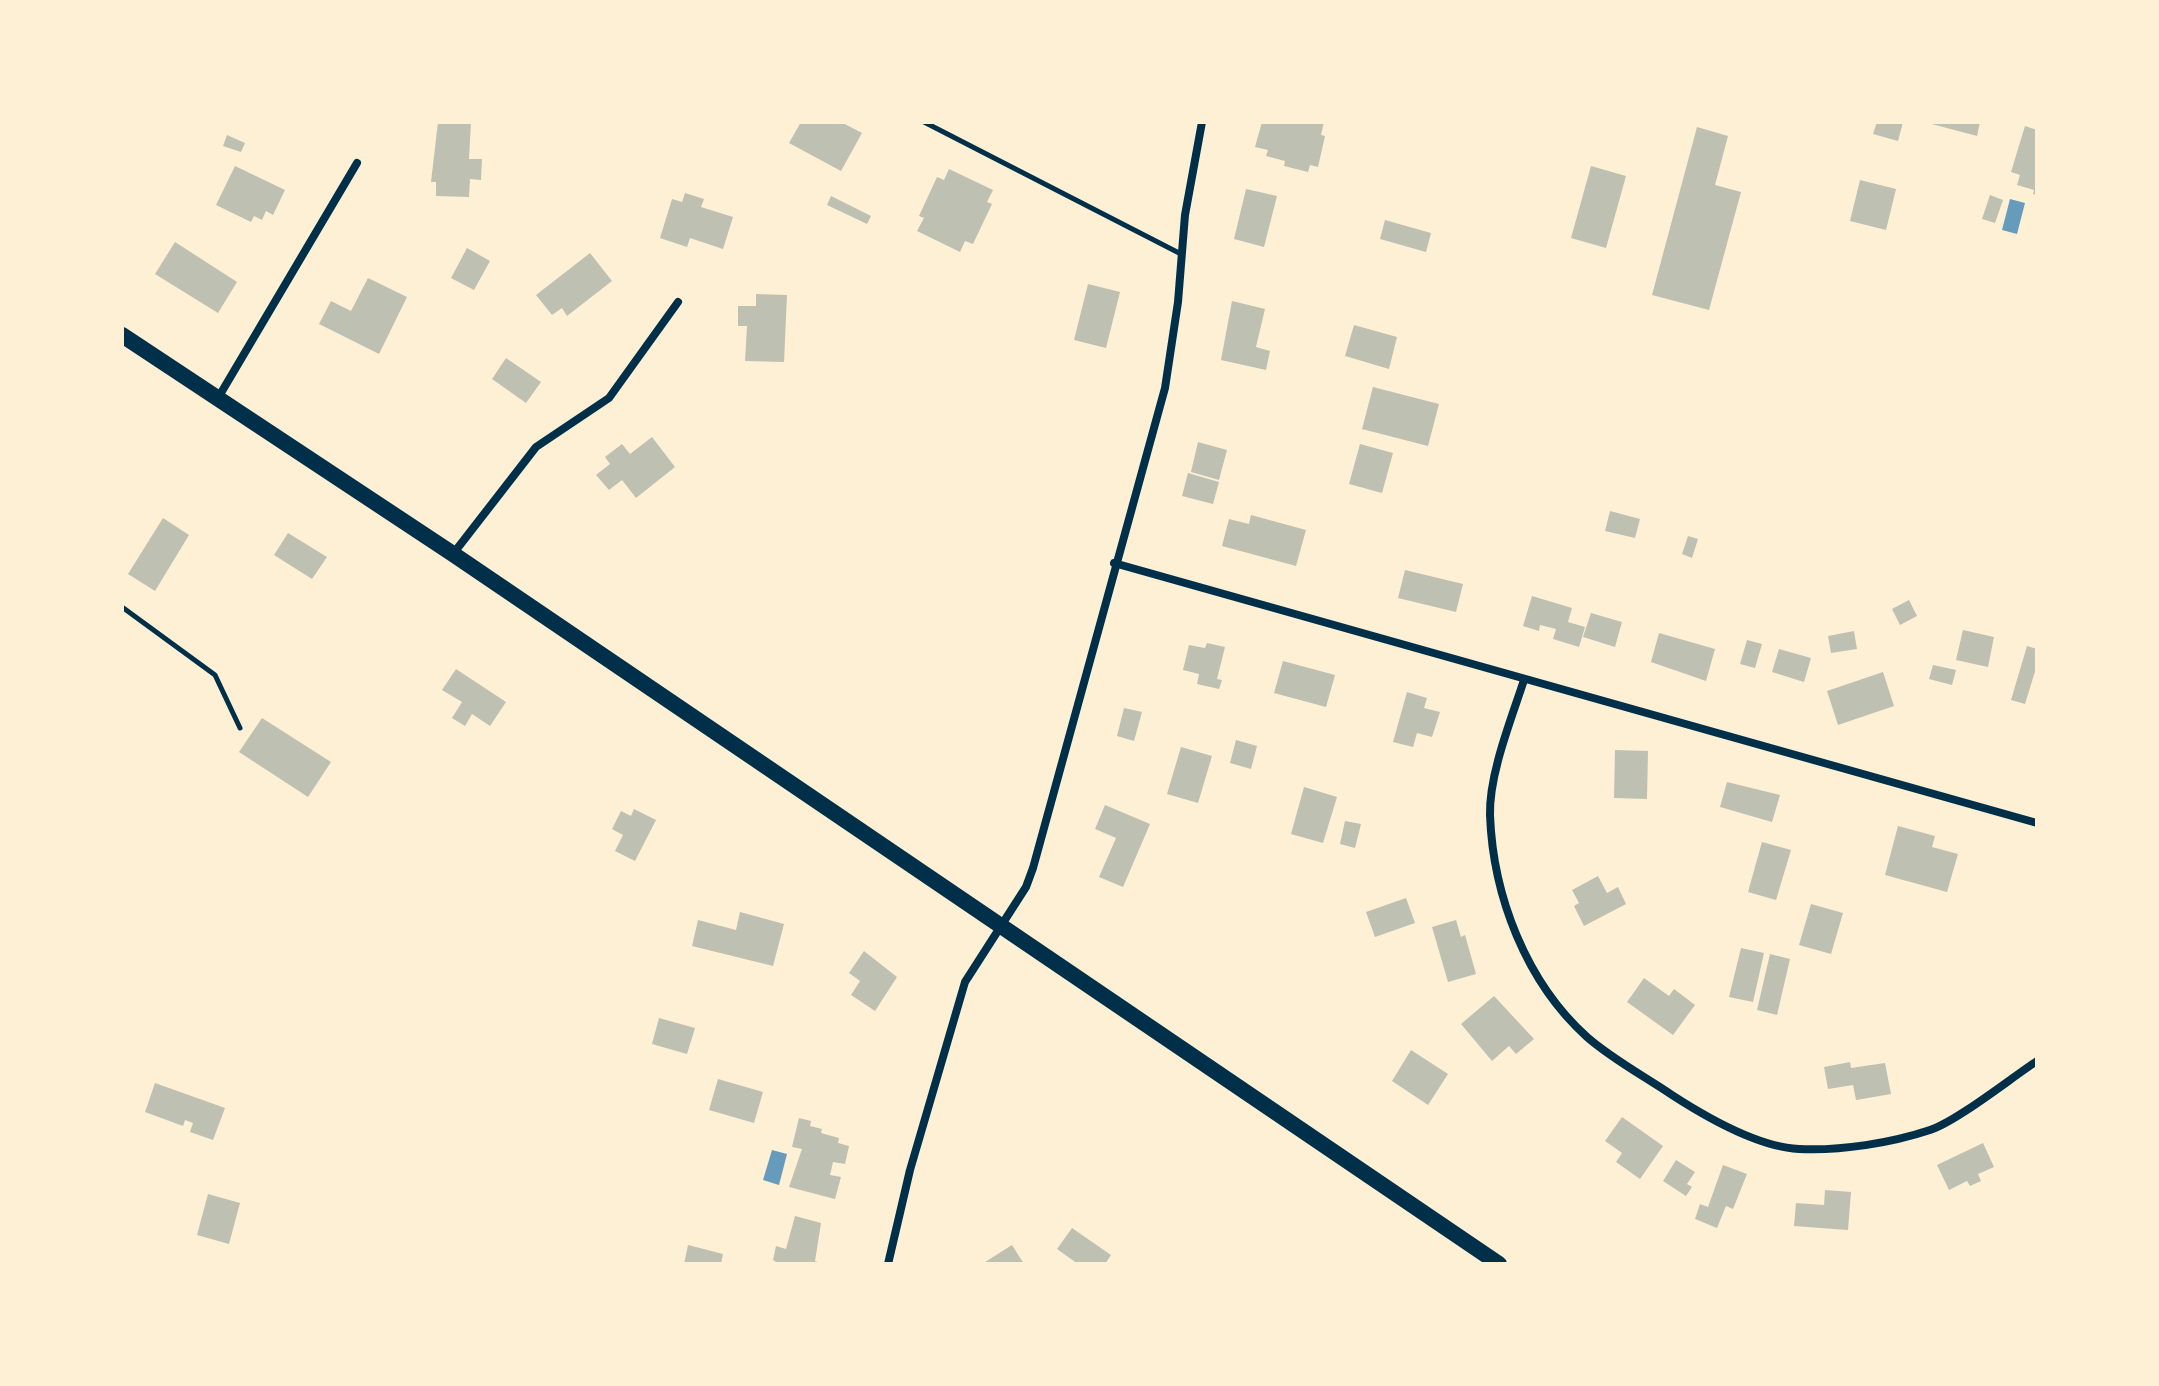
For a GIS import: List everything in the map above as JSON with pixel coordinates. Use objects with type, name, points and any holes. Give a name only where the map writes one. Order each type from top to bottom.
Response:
[{"type":"main road","points":[[122,335],[453,554],[1499,1264]]},
{"type":"street","points":[[888,1264],[910,1170],[965,982],[1026,887],[1033,868],[1114,563],[1165,388],[1185,215],[1202,122]]},
{"type":"street","points":[[218,398],[357,163]]},
{"type":"street","points":[[453,554],[536,447],[609,398],[678,302]]},
{"type":"street","points":[[1114,563],[2037,823]]},
{"type":"street","points":[[1524,680],[1502,747],[1490,812],[1495,861],[1505,906],[1524,952],[1562,1012],[1589,1038],[1708,1118],[1797,1149],[1861,1145],[1933,1129],[2037,1061]]},
{"type":"lane","points":[[924,122],[1182,255]]},
{"type":"lane","points":[[122,607],[215,675],[240,728]]},
{"type":"water","points":[[2010,199],[2025,203],[2017,234],[2002,230]]},
{"type":"water","points":[[772,1150],[787,1154],[779,1185],[763,1180]]},
{"type":"building","points":[[438,122],[471,122],[469,159],[482,159],[481,180],[470,179],[469,197],[436,196],[436,182],[431,182]]},
{"type":"building","points":[[801,122],[841,122],[862,133],[841,171],[789,143]]},
{"type":"building","points":[[1262,122],[1324,122],[1321,135],[1325,136],[1318,167],[1310,165],[1308,172],[1284,166],[1285,161],[1266,156],[1268,150],[1255,147]]},
{"type":"building","points":[[1877,122],[1903,122],[1898,141],[1873,134]]},
{"type":"building","points":[[1924,122],[1980,122],[1977,136]]},
{"type":"building","points":[[2025,126],[2037,130],[2037,195],[2033,194],[2034,190],[2017,185],[2020,175],[2011,172]]},
{"type":"building","points":[[1697,127],[1728,136],[1715,185],[1741,192],[1709,310],[1652,295]]},
{"type":"building","points":[[227,135],[245,143],[241,152],[223,146]]},
{"type":"building","points":[[235,166],[285,190],[273,215],[266,211],[262,220],[254,216],[251,222],[216,205]]},
{"type":"building","points":[[1591,166],[1626,176],[1606,248],[1571,238]]},
{"type":"building","points":[[949,169],[993,190],[987,202],[992,204],[973,244],[965,241],[960,252],[917,231],[924,218],[919,216],[937,177],[944,180]]},
{"type":"building","points":[[1860,180],[1896,189],[1886,230],[1850,221]]},
{"type":"building","points":[[1246,189],[1277,196],[1264,247],[1234,239]]},
{"type":"building","points":[[685,193],[704,199],[701,207],[733,217],[723,249],[690,238],[687,247],[660,238],[672,199],[682,202]]},
{"type":"building","points":[[1990,195],[2003,200],[1995,223],[1982,219]]},
{"type":"building","points":[[831,196],[871,216],[867,224],[827,205]]},
{"type":"building","points":[[1385,220],[1431,233],[1426,252],[1380,239]]},
{"type":"building","points":[[175,242],[237,282],[218,313],[155,274]]},
{"type":"building","points":[[467,248],[490,261],[474,290],[451,278]]},
{"type":"building","points":[[590,253],[612,281],[567,316],[562,308],[552,315],[536,295]]},
{"type":"building","points":[[368,278],[407,297],[379,354],[319,324],[331,301],[351,311]]},
{"type":"building","points":[[1088,284],[1120,292],[1106,348],[1074,340]]},
{"type":"building","points":[[756,294],[787,295],[784,362],[745,361],[747,326],[738,326],[738,306],[756,306]]},
{"type":"building","points":[[1232,301],[1265,309],[1256,347],[1270,351],[1266,370],[1221,360]]},
{"type":"building","points":[[1354,325],[1397,337],[1389,369],[1345,356]]},
{"type":"building","points":[[506,358],[541,382],[526,403],[492,379]]},
{"type":"building","points":[[1373,387],[1439,404],[1428,446],[1362,429]]},
{"type":"building","points":[[652,437],[675,467],[636,498],[622,480],[609,490],[596,475],[610,464],[605,457],[622,444],[630,454]]},
{"type":"building","points":[[1198,442],[1227,450],[1219,480],[1191,472]]},
{"type":"building","points":[[1360,444],[1393,453],[1382,493],[1349,484]]},
{"type":"building","points":[[1188,473],[1219,482],[1213,504],[1182,496]]},
{"type":"building","points":[[1610,511],[1640,519],[1635,538],[1605,531]]},
{"type":"building","points":[[1251,515],[1306,530],[1296,566],[1222,546],[1229,519],[1249,524]]},
{"type":"building","points":[[163,518],[189,535],[155,591],[128,574]]},
{"type":"building","points":[[288,533],[327,557],[312,579],[274,555]]},
{"type":"building","points":[[1688,536],[1698,539],[1692,558],[1682,554]]},
{"type":"building","points":[[1405,570],[1463,584],[1456,612],[1398,598]]},
{"type":"building","points":[[1532,596],[1572,608],[1568,622],[1585,627],[1579,647],[1553,639],[1556,629],[1540,625],[1539,631],[1523,626]]},
{"type":"building","points":[[1909,600],[1917,616],[1900,625],[1892,609]]},
{"type":"building","points":[[1591,613],[1622,622],[1615,647],[1583,637]]},
{"type":"building","points":[[1963,630],[1994,637],[1988,667],[1956,660]]},
{"type":"building","points":[[1854,631],[1857,649],[1831,653],[1828,636]]},
{"type":"building","points":[[1659,633],[1715,649],[1706,681],[1651,662]]},
{"type":"building","points":[[1747,640],[1762,644],[1755,668],[1740,664]]},
{"type":"building","points":[[1207,643],[1225,647],[1217,679],[1222,680],[1219,689],[1197,684],[1199,674],[1183,670],[1189,645],[1205,648]]},
{"type":"building","points":[[2027,646],[2037,649],[2037,665],[2025,704],[2011,700]]},
{"type":"building","points":[[1779,649],[1811,658],[1804,682],[1772,672]]},
{"type":"building","points":[[1283,661],[1335,675],[1326,707],[1274,693]]},
{"type":"building","points":[[1933,665],[1956,670],[1952,685],[1929,679]]},
{"type":"building","points":[[456,669],[506,702],[490,726],[472,714],[465,726],[452,718],[462,702],[442,690]]},
{"type":"building","points":[[1883,672],[1894,706],[1838,725],[1827,691]]},
{"type":"building","points":[[1407,692],[1427,698],[1424,708],[1440,712],[1432,737],[1417,733],[1413,747],[1393,742]]},
{"type":"building","points":[[1124,708],[1142,712],[1134,741],[1117,736]]},
{"type":"building","points":[[262,718],[331,762],[308,797],[239,752]]},
{"type":"building","points":[[1236,740],[1257,746],[1251,769],[1230,763]]},
{"type":"building","points":[[1181,747],[1212,756],[1198,803],[1167,794]]},
{"type":"building","points":[[1615,750],[1648,751],[1647,799],[1614,798]]},
{"type":"building","points":[[1727,782],[1780,795],[1772,822],[1720,807]]},
{"type":"building","points":[[1304,787],[1337,797],[1323,843],[1291,834]]},
{"type":"building","points":[[1105,805],[1150,824],[1123,887],[1099,877],[1116,838],[1095,829]]},
{"type":"building","points":[[634,809],[656,820],[635,861],[615,851],[623,835],[612,829],[621,811],[631,816]]},
{"type":"building","points":[[1345,821],[1361,824],[1355,848],[1340,844]]},
{"type":"building","points":[[1898,826],[1935,836],[1932,847],[1958,854],[1947,892],[1885,875]]},
{"type":"building","points":[[1762,842],[1791,850],[1776,900],[1748,892]]},
{"type":"building","points":[[1598,876],[1607,893],[1618,887],[1626,904],[1584,926],[1574,906],[1579,903],[1572,890]]},
{"type":"building","points":[[1406,898],[1415,923],[1375,937],[1366,912]]},
{"type":"building","points":[[1811,904],[1843,913],[1831,954],[1799,945]]},
{"type":"building","points":[[740,912],[784,924],[773,966],[692,946],[698,920],[736,930]]},
{"type":"building","points":[[1456,920],[1461,937],[1465,935],[1476,974],[1448,982],[1432,927]]},
{"type":"building","points":[[1741,948],[1764,953],[1753,1002],[1729,997]]},
{"type":"building","points":[[864,951],[897,977],[875,1011],[851,995],[860,981],[849,973]]},
{"type":"building","points":[[1770,954],[1790,959],[1777,1015],[1757,1010]]},
{"type":"building","points":[[1644,978],[1669,996],[1674,989],[1695,1005],[1673,1035],[1627,1002]]},
{"type":"building","points":[[1494,996],[1534,1039],[1516,1054],[1509,1046],[1492,1061],[1461,1024]]},
{"type":"building","points":[[659,1018],[695,1028],[687,1054],[652,1044]]},
{"type":"building","points":[[1411,1050],[1448,1074],[1428,1105],[1392,1081]]},
{"type":"building","points":[[1850,1062],[1851,1068],[1885,1063],[1891,1094],[1856,1100],[1853,1085],[1828,1089],[1824,1067]]},
{"type":"building","points":[[718,1079],[763,1092],[754,1123],[709,1110]]},
{"type":"building","points":[[155,1083],[225,1108],[213,1140],[190,1132],[193,1123],[185,1120],[183,1126],[145,1112]]},
{"type":"building","points":[[1622,1117],[1663,1146],[1640,1179],[1616,1162],[1622,1153],[1605,1141]]},
{"type":"building","points":[[799,1118],[811,1121],[810,1126],[822,1129],[821,1133],[839,1138],[838,1143],[849,1146],[845,1164],[833,1162],[830,1175],[841,1177],[835,1199],[789,1187],[802,1149],[792,1147]]},
{"type":"building","points":[[1983,1143],[1994,1167],[1978,1174],[1981,1181],[1970,1186],[1967,1181],[1949,1190],[1937,1165]]},
{"type":"building","points":[[1676,1160],[1695,1172],[1687,1184],[1692,1187],[1686,1196],[1663,1181]]},
{"type":"building","points":[[1723,1165],[1747,1174],[1733,1209],[1726,1206],[1717,1228],[1695,1219],[1700,1204],[1708,1207]]},
{"type":"building","points":[[1825,1190],[1851,1192],[1848,1230],[1794,1226],[1796,1203],[1824,1205]]},
{"type":"building","points":[[208,1194],[240,1203],[229,1244],[197,1235]]},
{"type":"building","points":[[795,1216],[821,1223],[815,1261],[824,1264],[779,1264],[773,1260],[776,1246],[786,1249]]},
{"type":"building","points":[[1072,1228],[1111,1255],[1105,1264],[1078,1264],[1057,1249]]},
{"type":"building","points":[[688,1245],[723,1254],[721,1264],[684,1264]]},
{"type":"building","points":[[1012,1245],[1024,1264],[982,1264]]}]
